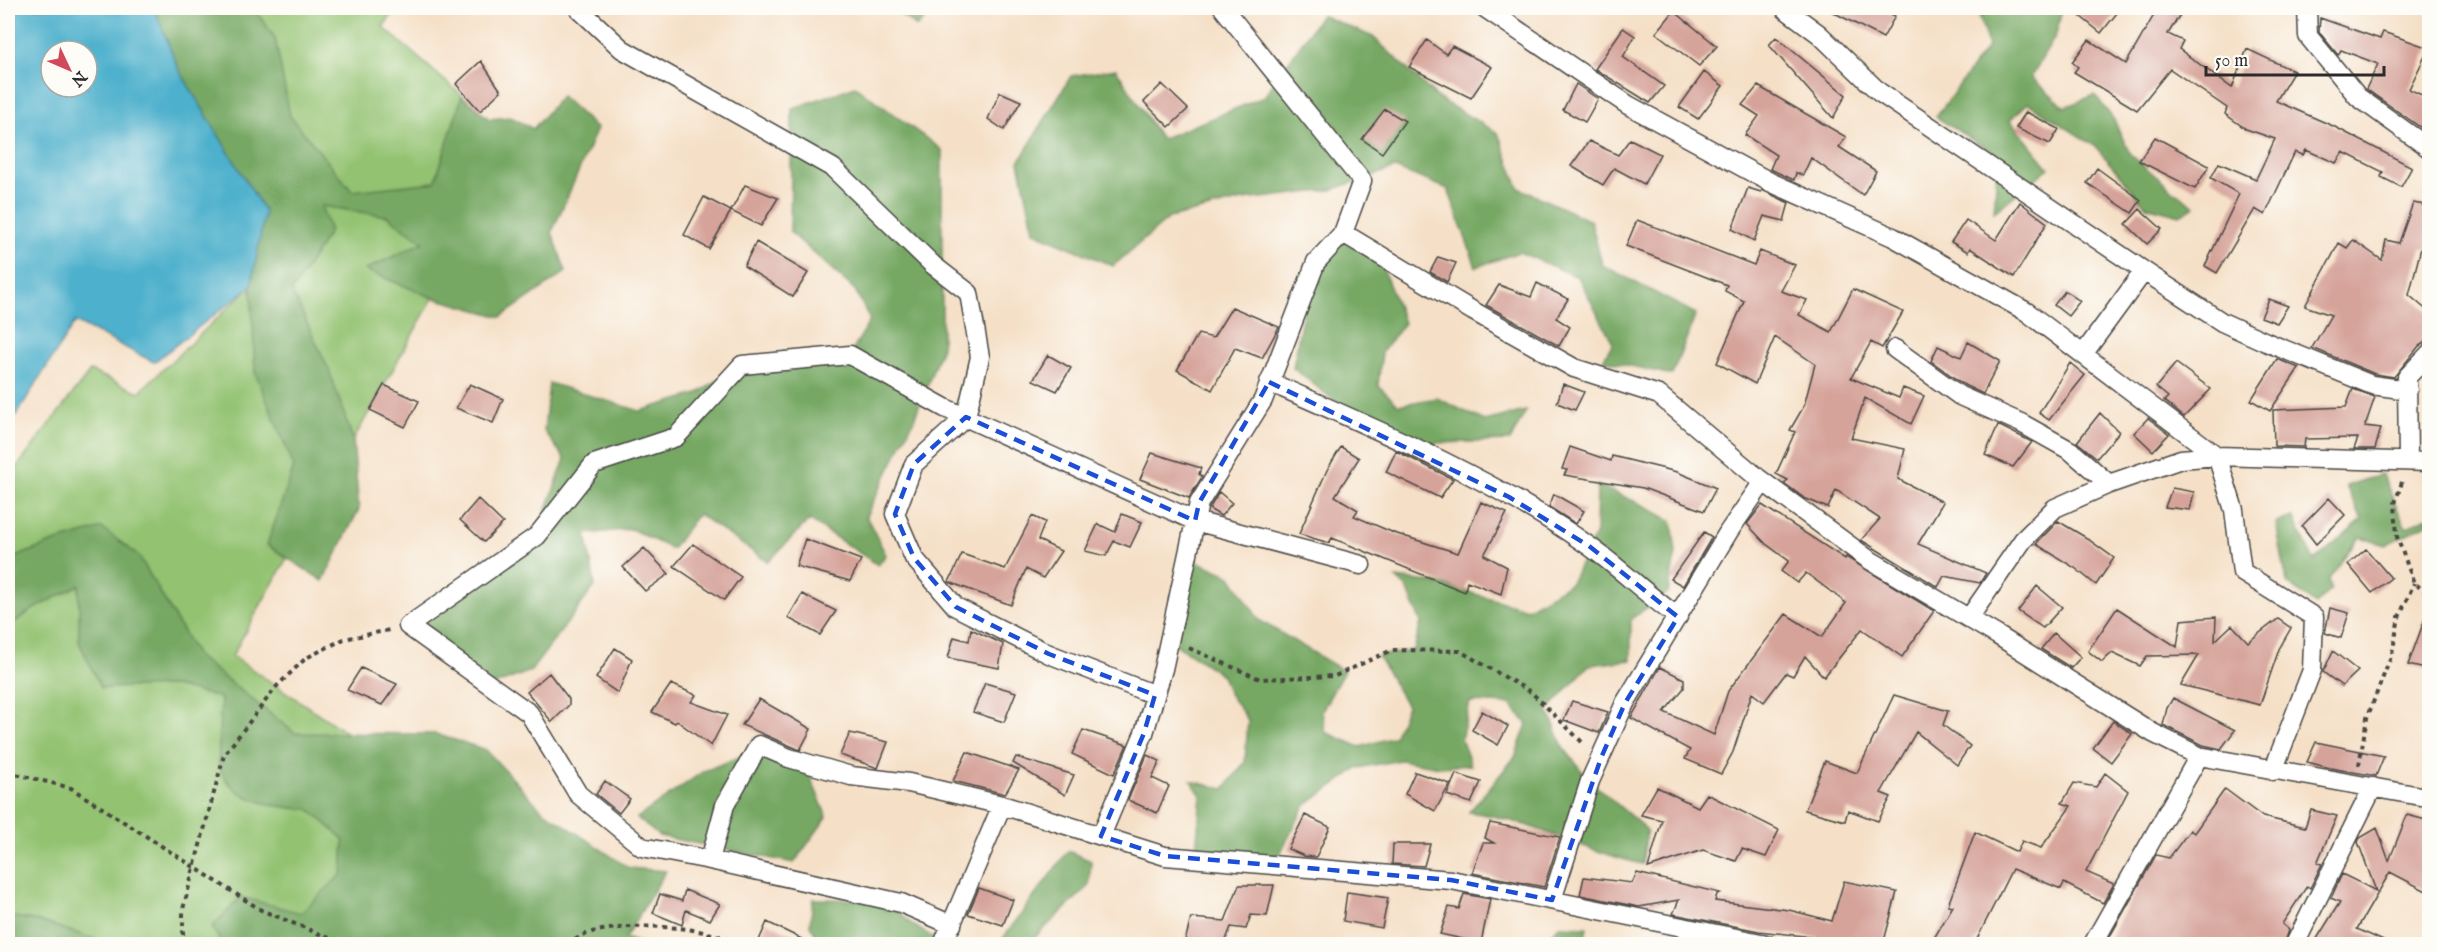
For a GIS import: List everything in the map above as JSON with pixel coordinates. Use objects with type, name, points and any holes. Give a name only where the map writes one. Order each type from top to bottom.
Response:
[{"type":"street","points":[[578,8],[622,49],[833,168],[933,265],[969,293],[980,357],[966,417],[914,464],[896,514],[914,558],[956,607],[1049,654],[1155,695]]},
{"type":"street","points":[[1101,836],[1144,733],[1169,640],[1199,503],[1263,400],[1316,262],[1343,233],[1362,181],[1222,8]]},
{"type":"street","points":[[1485,8],[1628,105],[1770,182],[1893,237],[2027,312],[2217,456],[2234,510],[2242,572],[2313,616],[2312,670],[2273,771]]},
{"type":"street","points":[[1784,8],[1819,34],[1879,92],[2222,322],[2372,385],[2408,390]]},
{"type":"street","points":[[2307,8],[2308,36],[2358,97],[2430,149]]},
{"type":"street","points":[[1343,233],[1574,368],[1659,394],[1763,482],[1868,559],[1969,618],[2153,733],[2199,756],[2420,796],[2430,795]]},
{"type":"street","points":[[2084,353],[2144,271]]},
{"type":"street","points":[[1895,349],[1960,396],[2021,423],[2071,451],[2109,484]]},
{"type":"street","points":[[2408,461],[2408,377],[2430,353]]},
{"type":"street","points":[[952,925],[901,903],[642,847],[578,794],[528,713],[408,626],[537,536],[594,464],[676,438],[742,365],[850,356],[966,417],[1195,521],[1361,565]]},
{"type":"street","points":[[1269,382],[1364,424],[1509,497],[1589,546],[1678,617]]},
{"type":"street","points":[[1969,618],[2023,540],[2055,508],[2109,484],[2181,459],[2217,456],[2430,462]]},
{"type":"street","points":[[1552,900],[1601,758],[1625,703],[1730,531],[1763,482]]},
{"type":"street","points":[[710,860],[725,806],[759,745],[789,758],[850,776],[909,783],[1002,805],[1165,856],[1451,880],[1552,900],[1709,939],[1766,945]]},
{"type":"street","points":[[2093,945],[2199,756]]},
{"type":"street","points":[[2295,945],[2368,786]]},
{"type":"street","points":[[943,945],[1002,805]]},
{"type":"path","points":[[2408,461],[2395,503],[2397,537],[2414,583],[2430,595]]},
{"type":"path","points":[[2368,786],[2359,762],[2367,718],[2392,654],[2399,617],[2414,583]]},
{"type":"path","points":[[183,945],[183,909],[224,755],[277,686],[306,658],[344,639],[408,626]]},
{"type":"path","points":[[1169,640],[1260,679],[1335,676],[1392,650],[1460,651],[1531,692],[1568,730],[1601,758]]},
{"type":"path","points":[[8,772],[71,788],[261,910],[344,945]]},
{"type":"path","points":[[567,945],[590,932],[657,926],[727,938],[739,945]]},
{"type":"highlighted area","points":[[1269,382],[1509,497],[1589,546],[1678,617],[1625,703],[1601,758],[1552,900],[1451,880],[1165,856],[1101,836],[1144,733],[1155,695],[1049,654],[956,607],[914,558],[895,514],[914,464],[966,417],[1195,521],[1199,503]]},
{"type":"green space","points":[[154,8],[397,8],[383,27],[519,145],[232,656],[506,839],[459,944],[8,944],[8,479],[90,371],[139,392],[251,286],[264,212],[179,70]]},
{"type":"green space","points":[[154,8],[254,8],[275,38],[290,116],[352,191],[435,182],[462,96],[489,119],[511,117],[533,129],[561,96],[597,129],[552,232],[566,272],[501,317],[434,298],[365,270],[423,242],[387,216],[321,206],[330,231],[292,291],[329,370],[353,440],[359,509],[323,581],[267,545],[294,467],[255,372],[251,286],[264,212],[179,70]]},
{"type":"green space","points":[[892,8],[936,8],[917,27]]},
{"type":"green space","points":[[1977,8],[2062,8],[2056,35],[2031,77],[2065,107],[2095,95],[2114,120],[2130,154],[2195,206],[2180,215],[2146,206],[2095,146],[2028,103],[2010,120],[2049,168],[1994,212],[1998,156],[1936,117],[1988,46]]},
{"type":"green space","points":[[1321,15],[1373,37],[1439,99],[1498,133],[1519,188],[1591,221],[1602,265],[1696,314],[1672,375],[1603,360],[1613,343],[1578,277],[1519,252],[1476,267],[1448,189],[1395,168],[1331,190],[1243,200],[1169,218],[1113,266],[1034,232],[1019,162],[1071,76],[1116,69],[1161,139],[1264,97]]},
{"type":"green space","points":[[855,86],[942,150],[942,347],[913,422],[866,516],[886,555],[878,565],[809,520],[768,562],[698,514],[672,549],[631,529],[586,534],[595,586],[531,671],[492,686],[408,626],[537,536],[565,459],[544,431],[549,383],[640,411],[697,394],[742,365],[850,355],[870,320],[855,290],[790,232],[792,109]]},
{"type":"green space","points":[[1343,233],[1383,269],[1404,323],[1382,352],[1378,385],[1398,405],[1437,398],[1485,421],[1526,411],[1510,441],[1434,443],[1364,424],[1293,368],[1308,283]]},
{"type":"green space","points":[[2382,474],[2406,528],[2429,516],[2429,523],[2385,545],[2360,537],[2329,578],[2331,589],[2316,604],[2287,583],[2276,523],[2293,517],[2314,561],[2362,520],[2346,486]]},
{"type":"green space","points":[[1597,485],[1643,505],[1672,521],[1676,553],[1668,593],[1631,619],[1631,660],[1589,665],[1548,710],[1563,747],[1590,781],[1647,830],[1642,864],[1513,821],[1469,812],[1515,757],[1527,724],[1510,704],[1470,702],[1461,739],[1471,765],[1440,767],[1400,760],[1358,768],[1305,806],[1274,865],[1196,851],[1201,795],[1191,781],[1224,789],[1245,762],[1248,720],[1228,692],[1222,675],[1169,640],[1187,557],[1231,576],[1259,620],[1344,671],[1322,711],[1325,732],[1360,747],[1394,737],[1407,706],[1378,656],[1414,650],[1421,623],[1407,588],[1396,578],[1437,583],[1527,609],[1571,583],[1596,533]]},
{"type":"green space","points":[[102,528],[139,556],[197,656],[295,733],[436,734],[486,750],[541,809],[629,868],[666,871],[625,938],[643,944],[222,944],[212,927],[241,897],[301,913],[342,874],[344,840],[309,809],[271,805],[258,801],[235,789],[226,780],[219,763],[221,698],[175,686],[101,688],[79,642],[79,585],[32,610],[8,627],[8,560],[54,542]]},
{"type":"green space","points":[[754,751],[809,774],[827,817],[794,863],[659,836],[637,818],[704,771]]},
{"type":"green space","points":[[1068,851],[1091,861],[1089,886],[1028,944],[992,944],[1001,941]]},
{"type":"green space","points":[[813,899],[884,900],[913,925],[943,944],[821,944],[810,925]]},
{"type":"green space","points":[[8,916],[39,921],[101,941],[103,944],[8,944]]},
{"type":"green space","points":[[1559,926],[1587,927],[1584,944],[1543,944]]},
{"type":"water","points":[[8,8],[154,8],[179,70],[265,212],[251,286],[154,362],[75,322],[8,428]]},
{"type":"building","points":[[1825,8],[1879,8],[1895,16],[1883,38]]},
{"type":"building","points":[[2070,8],[2121,8],[2101,33]]},
{"type":"building","points":[[2158,8],[2184,8],[2168,34],[2183,41],[2179,49],[2232,88],[2247,49],[2294,71],[2276,101],[2333,126],[2412,167],[2401,187],[2381,177],[2383,172],[2343,152],[2336,163],[2306,150],[2303,155],[2295,152],[2265,215],[2255,209],[2217,273],[2205,266],[2239,194],[2211,178],[2219,163],[2256,179],[2275,139],[2246,129],[2225,114],[2227,108],[2170,69],[2137,110],[2074,72],[2078,67],[2072,62],[2089,40],[2126,64]]},
{"type":"building","points":[[1674,11],[1717,46],[1699,66],[1656,33]]},
{"type":"building","points":[[2320,18],[2380,39],[2383,32],[2429,48],[2409,89],[2430,99],[2430,134],[2366,89],[2378,64],[2341,50],[2338,55],[2319,32]]},
{"type":"building","points":[[1623,28],[1635,36],[1623,57],[1664,86],[1650,103],[1595,69]]},
{"type":"building","points":[[1776,37],[1846,95],[1833,118],[1769,45]]},
{"type":"building","points":[[1427,40],[1446,54],[1452,46],[1492,67],[1471,98],[1409,67]]},
{"type":"building","points":[[481,61],[501,91],[480,111],[456,84]]},
{"type":"building","points":[[1704,72],[1723,86],[1698,119],[1679,107]]},
{"type":"building","points":[[1162,84],[1188,109],[1169,127],[1144,102]]},
{"type":"building","points":[[1576,84],[1598,99],[1585,122],[1563,110]]},
{"type":"building","points":[[1758,86],[1846,137],[1839,147],[1876,171],[1863,195],[1811,158],[1803,175],[1796,173],[1794,180],[1770,169],[1776,155],[1745,135],[1759,116],[1742,105]]},
{"type":"building","points":[[1000,92],[1021,101],[1004,130],[988,119]]},
{"type":"building","points":[[1385,109],[1405,121],[1382,153],[1362,139]]},
{"type":"building","points":[[2026,112],[2059,129],[2050,144],[2016,128]]},
{"type":"building","points":[[2155,137],[2209,166],[2195,189],[2139,161]]},
{"type":"building","points":[[1630,139],[1660,154],[1644,184],[1614,168],[1603,185],[1571,166],[1589,141],[1618,155]]},
{"type":"building","points":[[2097,168],[2141,200],[2132,213],[2087,183]]},
{"type":"building","points":[[745,185],[778,198],[761,226],[731,211]]},
{"type":"building","points":[[1748,188],[1761,192],[1762,190],[1789,203],[1784,221],[1764,216],[1754,241],[1732,229]]},
{"type":"building","points":[[704,197],[731,211],[709,249],[684,235]]},
{"type":"building","points":[[2020,202],[2047,223],[2014,277],[1970,248],[1968,252],[1951,242],[1966,220],[1996,240]]},
{"type":"building","points":[[2413,203],[2430,206],[2430,249],[2421,248],[2409,295],[2430,313],[2430,339],[2419,346],[2394,377],[2375,374],[2312,348],[2331,315],[2305,306],[2339,243],[2347,248],[2353,240],[2382,260],[2386,240],[2399,243]]},
{"type":"building","points":[[2140,209],[2162,229],[2147,244],[2126,224]]},
{"type":"building","points":[[1637,220],[1754,265],[1760,251],[1795,265],[1781,291],[1807,300],[1799,315],[1831,332],[1853,289],[1903,312],[1882,348],[1871,342],[1851,378],[1899,398],[1903,388],[1924,396],[1911,424],[1865,398],[1851,438],[1905,449],[1898,479],[1943,502],[1918,544],[1986,573],[1980,583],[1944,576],[1938,587],[1861,540],[1880,519],[1836,490],[1828,508],[1804,498],[1784,483],[1788,480],[1776,474],[1795,432],[1790,430],[1804,406],[1815,364],[1775,337],[1755,384],[1717,363],[1744,301],[1725,291],[1727,285],[1626,246]]},
{"type":"building","points":[[756,242],[808,273],[793,297],[744,266]]},
{"type":"building","points":[[1438,257],[1456,263],[1447,282],[1430,272]]},
{"type":"building","points":[[1537,283],[1568,299],[1556,318],[1570,327],[1559,346],[1486,305],[1499,285],[1531,297]]},
{"type":"building","points":[[2065,291],[2080,301],[2068,316],[2054,305]]},
{"type":"building","points":[[2269,299],[2288,306],[2277,323],[2261,317]]},
{"type":"building","points":[[1232,307],[1279,327],[1262,358],[1235,348],[1212,390],[1177,370],[1198,334],[1213,338]]},
{"type":"building","points":[[1968,342],[2000,361],[1983,394],[1966,386],[1931,361],[1938,346],[1961,357]]},
{"type":"building","points":[[1048,355],[1071,368],[1057,391],[1033,380]]},
{"type":"building","points":[[2277,359],[2299,368],[2270,411],[2251,400]]},
{"type":"building","points":[[2070,363],[2085,375],[2049,420],[2039,413]]},
{"type":"building","points":[[2176,363],[2211,389],[2184,417],[2164,401],[2168,397],[2156,387]]},
{"type":"building","points":[[470,384],[503,399],[493,423],[456,408]]},
{"type":"building","points":[[1563,384],[1584,392],[1575,410],[1557,403]]},
{"type":"building","points":[[384,385],[419,401],[405,427],[370,410]]},
{"type":"building","points":[[2353,389],[2375,397],[2365,426],[2381,428],[2375,449],[2354,449],[2358,438],[2305,439],[2304,447],[2274,446],[2273,410],[2346,407]]},
{"type":"building","points":[[2100,413],[2119,432],[2097,458],[2077,442]]},
{"type":"building","points":[[2148,418],[2169,434],[2153,451],[2134,433]]},
{"type":"building","points":[[1998,425],[2032,442],[2013,467],[1985,455]]},
{"type":"building","points":[[1341,447],[1359,458],[1335,496],[1358,510],[1354,516],[1394,533],[1458,553],[1481,502],[1507,513],[1484,555],[1507,567],[1501,594],[1467,581],[1465,592],[1332,538],[1329,543],[1299,534],[1327,470]]},
{"type":"building","points":[[1570,447],[1611,461],[1612,456],[1677,472],[1716,488],[1704,511],[1643,488],[1564,475],[1567,470],[1562,469]]},
{"type":"building","points":[[1396,451],[1453,479],[1440,498],[1386,472]]},
{"type":"building","points":[[1152,453],[1201,468],[1199,474],[1202,477],[1189,498],[1140,479]]},
{"type":"building","points":[[2172,488],[2194,492],[2190,510],[2165,507]]},
{"type":"building","points":[[1219,492],[1232,503],[1221,516],[1209,509]]},
{"type":"building","points":[[1554,494],[1584,511],[1576,524],[1549,507]]},
{"type":"building","points":[[2329,498],[2345,515],[2316,544],[2302,526]]},
{"type":"building","points":[[478,499],[503,523],[484,542],[460,520]]},
{"type":"building","points":[[1762,505],[1845,559],[1846,557],[1934,611],[1902,657],[1862,629],[1824,677],[1805,656],[1793,676],[1786,673],[1764,702],[1752,693],[1733,752],[1721,774],[1685,759],[1690,750],[1631,718],[1660,667],[1684,679],[1684,688],[1664,712],[1714,735],[1728,691],[1786,614],[1822,637],[1846,603],[1806,573],[1797,583],[1781,571],[1789,561],[1766,544],[1747,524]]},
{"type":"building","points":[[1122,514],[1142,522],[1130,547],[1114,541],[1106,556],[1085,551],[1098,524],[1115,532]]},
{"type":"building","points":[[1032,516],[1045,522],[1038,540],[1061,551],[1043,578],[1026,569],[1011,605],[949,582],[962,554],[1005,569]]},
{"type":"building","points":[[2058,521],[2114,558],[2096,585],[2075,568],[2036,544]]},
{"type":"building","points":[[1704,532],[1712,537],[1683,586],[1671,579]]},
{"type":"building","points":[[805,539],[861,560],[850,581],[796,566]]},
{"type":"building","points":[[693,544],[741,577],[724,600],[674,566]]},
{"type":"building","points":[[644,548],[669,574],[645,591],[623,567]]},
{"type":"building","points":[[2366,549],[2391,578],[2372,593],[2348,564]]},
{"type":"building","points":[[2037,586],[2062,607],[2043,628],[2018,611]]},
{"type":"building","points":[[802,594],[836,611],[820,635],[788,618]]},
{"type":"building","points":[[2117,608],[2177,647],[2181,620],[2216,617],[2215,641],[2232,625],[2248,642],[2278,619],[2291,628],[2279,649],[2260,705],[2181,685],[2199,655],[2147,656],[2140,666],[2112,653],[2102,662],[2088,651]]},
{"type":"building","points":[[2330,608],[2349,613],[2341,638],[2325,633]]},
{"type":"building","points":[[2427,613],[2430,614],[2430,670],[2408,665]]},
{"type":"building","points":[[971,629],[1003,644],[999,668],[948,658],[954,637],[969,641]]},
{"type":"building","points":[[2054,633],[2081,657],[2071,668],[2041,649]]},
{"type":"building","points":[[615,648],[632,659],[618,693],[596,678]]},
{"type":"building","points":[[2333,651],[2358,671],[2342,686],[2323,672]]},
{"type":"building","points":[[361,668],[397,684],[382,705],[347,690]]},
{"type":"building","points":[[549,673],[569,699],[569,705],[552,722],[527,692]]},
{"type":"building","points":[[985,683],[1016,692],[1004,722],[973,712]]},
{"type":"building","points":[[671,684],[696,695],[691,702],[727,715],[711,746],[677,721],[675,723],[652,712]]},
{"type":"building","points":[[1894,695],[1948,711],[1943,725],[1970,746],[1957,765],[1916,732],[1881,793],[1891,797],[1878,821],[1848,810],[1845,821],[1805,810],[1825,761],[1857,773]]},
{"type":"building","points":[[2173,698],[2235,730],[2221,749],[2203,745],[2163,725],[2167,708]]},
{"type":"building","points":[[759,699],[811,729],[800,750],[742,725]]},
{"type":"building","points":[[1572,701],[1608,712],[1599,733],[1564,720]]},
{"type":"building","points":[[1482,711],[1508,726],[1498,745],[1472,730]]},
{"type":"building","points":[[2113,721],[2132,734],[2111,762],[2093,748]]},
{"type":"building","points":[[1083,730],[1127,745],[1114,774],[1072,754]]},
{"type":"building","points":[[850,733],[888,742],[878,768],[840,755]]},
{"type":"building","points":[[2316,742],[2384,756],[2376,776],[2330,768],[2307,762]]},
{"type":"building","points":[[967,752],[1019,770],[1005,794],[953,781]]},
{"type":"building","points":[[1147,755],[1160,761],[1152,778],[1169,786],[1157,813],[1128,800]]},
{"type":"building","points":[[1016,757],[1074,775],[1065,795],[1013,763]]},
{"type":"building","points":[[1415,772],[1450,784],[1435,811],[1405,794]]},
{"type":"building","points":[[2105,773],[2128,791],[2086,872],[2114,884],[2103,903],[2064,883],[2061,889],[2012,869],[1974,945],[1930,945],[1953,906],[1948,905],[1975,832],[2017,852],[2022,841],[2041,848],[2071,806],[2062,803],[2074,783],[2096,787]]},
{"type":"building","points":[[1456,774],[1481,782],[1471,803],[1447,795]]},
{"type":"building","points":[[605,781],[630,799],[619,813],[596,794]]},
{"type":"building","points":[[1657,787],[1698,807],[1707,794],[1779,830],[1766,857],[1742,849],[1736,861],[1703,850],[1648,868],[1662,820],[1641,815]]},
{"type":"building","points":[[2225,789],[2263,817],[2305,827],[2311,810],[2337,816],[2317,863],[2322,864],[2310,888],[2307,886],[2282,924],[2289,930],[2284,945],[2131,945],[2108,940],[2156,855],[2169,858],[2190,830],[2194,833]]},
{"type":"building","points":[[1305,815],[1330,827],[1316,857],[1304,856],[1288,849]]},
{"type":"building","points":[[2407,815],[2430,821],[2430,893],[2390,872],[2357,929],[2392,945],[2313,945],[2340,902],[2331,898],[2342,874],[2376,891],[2358,842],[2360,838],[2377,828],[2389,861]]},
{"type":"building","points":[[1490,823],[1560,837],[1544,887],[1472,873],[1483,843],[1494,843],[1485,838]]},
{"type":"building","points":[[1393,844],[1430,844],[1424,866],[1392,864]]},
{"type":"building","points":[[1637,873],[1720,893],[1717,894],[1715,901],[1789,910],[1832,921],[1844,881],[1897,892],[1883,945],[1759,931],[1673,914],[1679,900],[1639,907],[1580,895],[1584,877],[1632,883]]},
{"type":"building","points":[[1239,885],[1274,885],[1267,916],[1251,915],[1246,929],[1231,927],[1224,945],[1184,945],[1191,918],[1225,921]]},
{"type":"building","points":[[979,888],[1013,900],[1003,925],[968,914]]},
{"type":"building","points":[[685,890],[720,904],[710,920],[686,910],[682,925],[653,913],[660,894],[682,901]]},
{"type":"building","points":[[1347,892],[1388,898],[1382,928],[1343,921]]},
{"type":"building","points":[[1464,894],[1490,899],[1481,943],[1440,934],[1449,907],[1459,909]]},
{"type":"building","points":[[767,922],[814,945],[757,945]]}]
